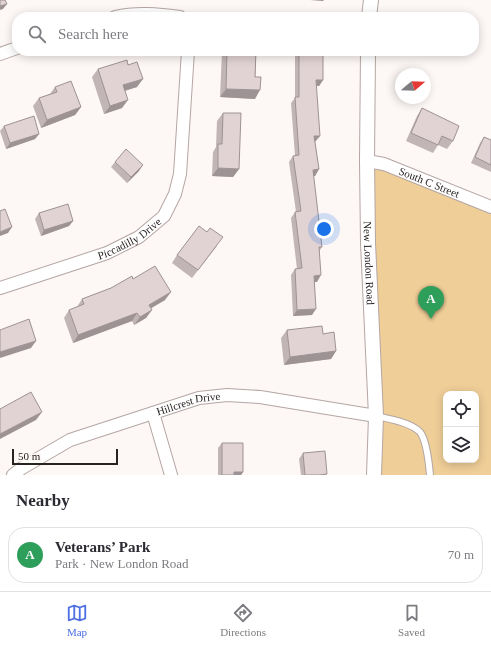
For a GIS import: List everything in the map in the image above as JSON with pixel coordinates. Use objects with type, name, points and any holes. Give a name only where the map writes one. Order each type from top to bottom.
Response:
[{"type":"street","points":[[370,12],[371,0]]},
{"type":"street","points":[[0,54],[12,50]]},
{"type":"street","name":"Piccadilly Drive","points":[[0,288],[107,253],[139,237],[164,216],[175,194],[180,174],[188,56]]},
{"type":"street","name":"New London Road","points":[[368,56],[368,243],[376,416],[374,475]]},
{"type":"street","name":"South C Street","points":[[367,160],[384,164],[491,207]]},
{"type":"street","name":"Hillcrest Drive","points":[[13,475],[22,468],[70,440],[199,398],[227,395],[260,397],[376,416]]},
{"type":"street","points":[[153,414],[171,475]]},
{"type":"lane","points":[[376,416],[405,423],[420,433],[425,444],[430,475]]},
{"type":"shaded area","points":[[367,161],[491,207],[491,475],[374,475]]},
{"type":"building","points":[[0,0],[5,0],[7,4],[0,6]]},
{"type":"building","points":[[227,56],[256,56],[255,77],[261,77],[260,90],[226,89]]},
{"type":"building","points":[[299,56],[323,56],[323,80],[316,80],[320,136],[314,136],[319,169],[313,170],[322,247],[319,247],[321,275],[314,276],[316,309],[297,310],[295,269],[302,268],[295,212],[301,211],[293,156],[299,155],[295,97],[299,97]]},
{"type":"building","points":[[127,60],[128,65],[137,62],[143,79],[123,85],[128,100],[110,106],[98,69]]},
{"type":"building","points":[[71,81],[81,107],[47,120],[39,98],[57,92],[55,87]]},
{"type":"building","points":[[422,108],[459,126],[453,141],[442,136],[438,145],[411,133]]},
{"type":"building","points":[[223,113],[241,113],[239,169],[218,168],[218,144],[222,144]]},
{"type":"building","points":[[34,116],[39,134],[10,143],[4,126]]},
{"type":"building","points":[[484,137],[491,140],[491,165],[475,157]]},
{"type":"building","points":[[126,149],[143,165],[131,177],[115,162]]},
{"type":"building","points":[[68,204],[73,221],[44,230],[39,213]]},
{"type":"building","points":[[5,209],[12,227],[0,232],[0,211]]},
{"type":"building","points":[[199,226],[207,232],[210,228],[223,237],[198,270],[177,255]]},
{"type":"building","points":[[155,266],[171,292],[149,305],[152,310],[140,317],[137,313],[78,335],[69,310],[84,304],[82,299],[111,288],[132,276],[133,279]]},
{"type":"building","points":[[29,319],[36,341],[0,352],[0,330]]},
{"type":"building","points":[[322,326],[323,334],[334,332],[336,351],[290,357],[287,330]]},
{"type":"building","points":[[31,392],[42,412],[0,434],[0,409]]},
{"type":"building","points":[[222,443],[243,443],[243,472],[234,472],[234,475],[222,475]]},
{"type":"building","points":[[325,451],[327,474],[305,475],[303,453]]},
{"type":"place","name":"Veterans’ Park","points":[[431,319]]}]
